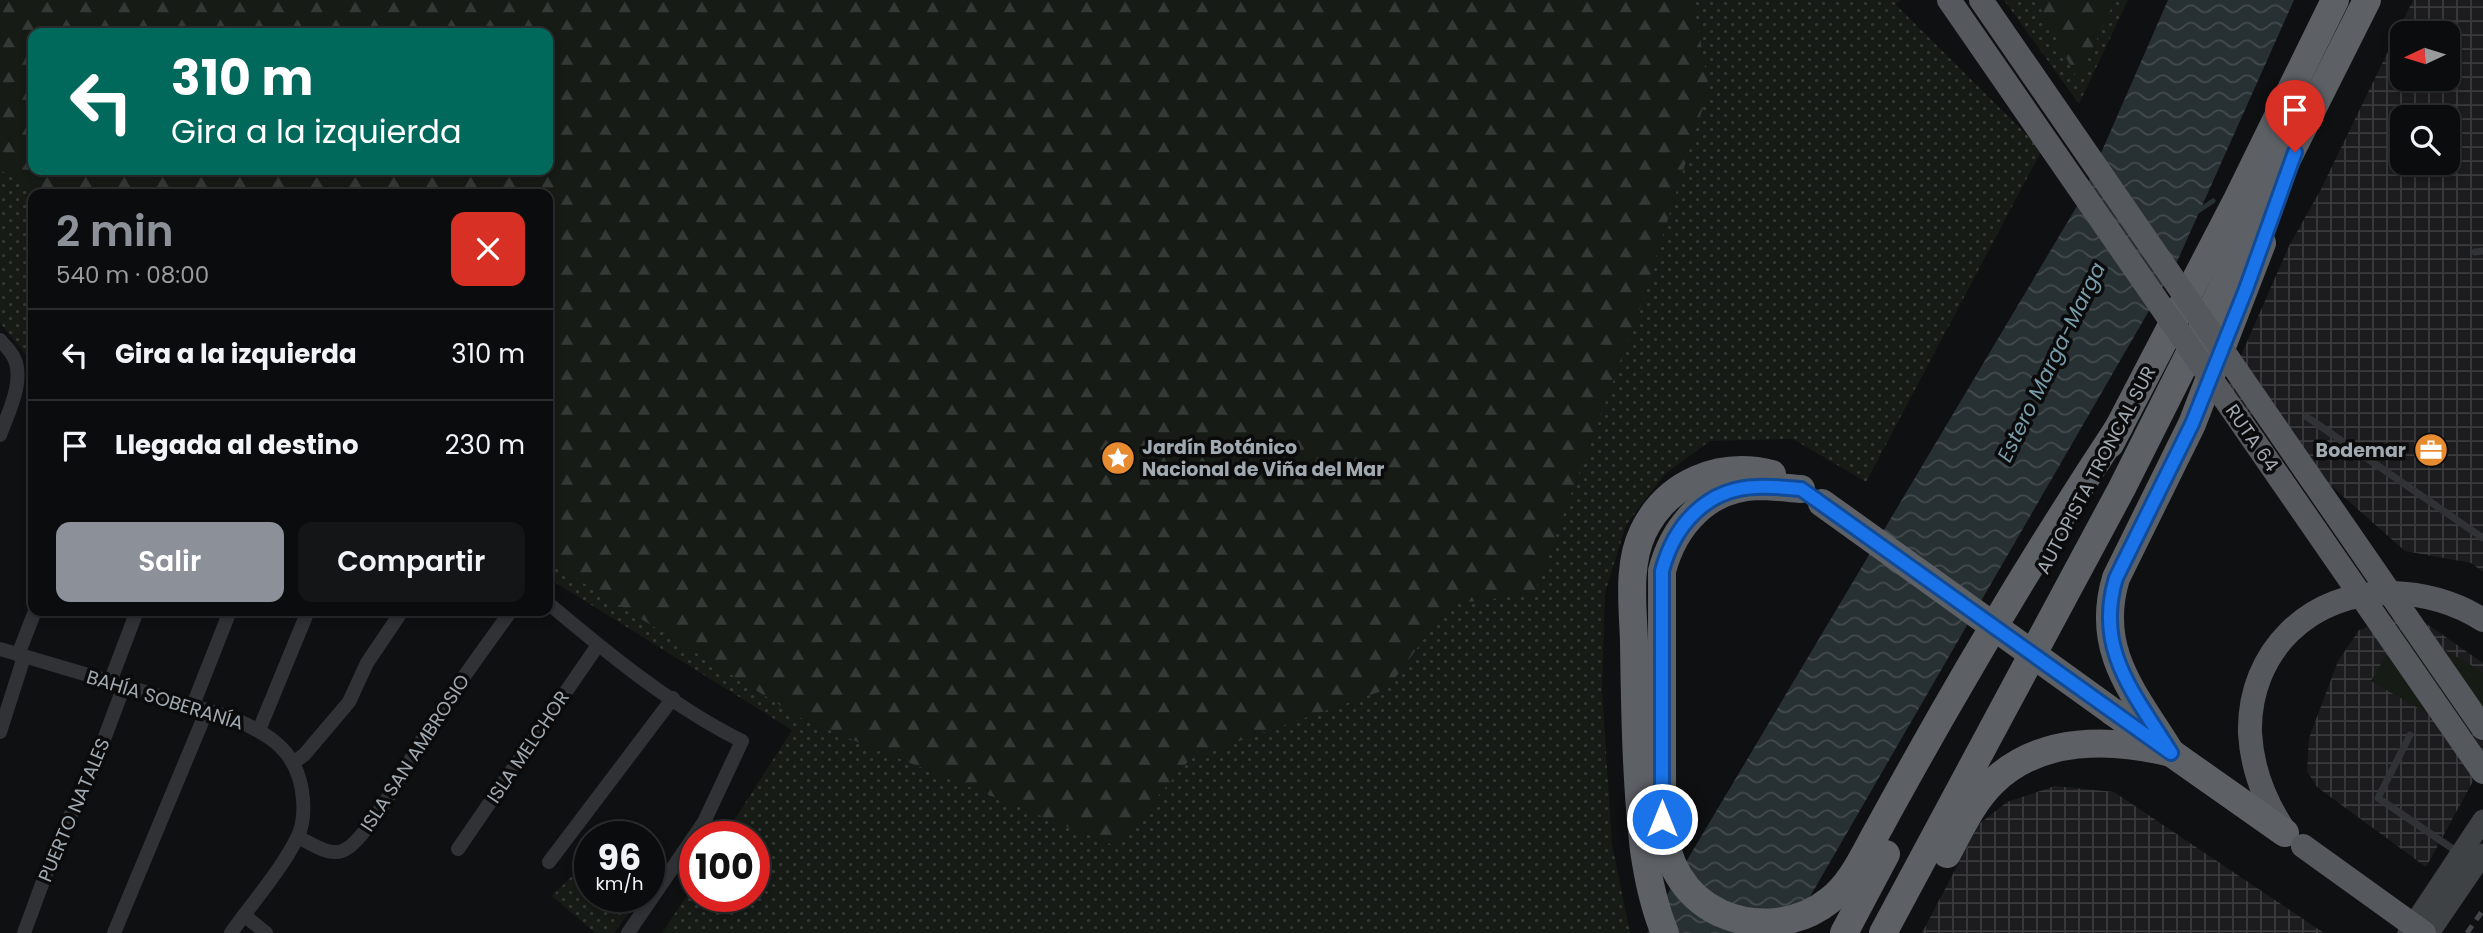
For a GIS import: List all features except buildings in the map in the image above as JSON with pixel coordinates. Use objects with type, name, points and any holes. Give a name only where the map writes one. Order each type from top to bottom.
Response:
[{"type":"highway","name":"RUTA 64","points":[[1950,0],[2483,772]]},
{"type":"highway","name":"RUTA 64","points":[[1982,0],[2483,728]]},
{"type":"highway","name":"AUTOPISTA TRONCAL SUR","points":[[1844,933],[2119,427],[2237,201],[2335,0]]},
{"type":"highway","name":"AUTOPISTA TRONCAL SUR","points":[[1883,933],[2122,488],[2367,0]]},
{"type":"highway","points":[[2171,753],[2115,659],[2109,629],[2111,594],[2116,578],[2192,424],[2246,289],[2303,130]]},
{"type":"highway","points":[[1811,496],[1756,486],[1724,494],[1696,511],[1673,538],[1662,571],[1662,803],[1663,835],[1667,851],[1681,880],[1704,903],[1733,918],[1767,923],[1801,917],[1816,910],[1843,888],[2041,546],[2119,427]]},
{"type":"highway","points":[[1665,933],[1654,902],[1644,851],[1634,678],[1633,584],[1636,550],[1642,533],[1661,503],[1704,475],[1729,470],[1754,470],[1771,474],[1811,496],[2427,933]]},
{"type":"highway","points":[[2294,840],[2273,812],[2256,772],[2250,734],[2258,683],[2281,641],[2304,618],[2328,604],[2354,596],[2382,593],[2415,594],[2444,600],[2483,620]]},
{"type":"highway","points":[[1903,933],[1967,817],[1991,784],[2017,763],[2046,750],[2080,744],[2142,746],[2171,753]]},
{"type":"main road","points":[[2408,933],[2483,820]]},
{"type":"main road","points":[[2427,933],[2483,854]]},
{"type":"street","points":[[0,340],[13,355],[18,367],[17,382],[0,435]]},
{"type":"street","points":[[553,607],[598,645],[713,727],[741,741],[704,822],[628,933]]},
{"type":"street","points":[[0,732],[33,616]]},
{"type":"street","name":"PUERTO NATALES","points":[[24,933],[56,846],[94,766],[137,616]]},
{"type":"street","points":[[114,933],[200,708],[228,616]]},
{"type":"street","points":[[259,730],[306,616]]},
{"type":"street","points":[[231,933],[298,837],[303,806],[301,783],[294,762],[304,755],[349,702],[367,663],[399,616]]},
{"type":"street","name":"ISLA SAN AMBROSIO","points":[[298,837],[330,852],[342,852],[353,845],[385,801],[428,729],[507,616]]},
{"type":"street","name":"ISLA MELCHOR","points":[[458,849],[598,645]]},
{"type":"street","name":"BAHÍA SOBERANÍA","points":[[0,649],[200,708],[259,730],[273,739],[294,762]]},
{"type":"street","points":[[549,862],[673,698]]},
{"type":"street","points":[[244,915],[266,933]]},
{"type":"lane","points":[[2307,417],[2483,538]]},
{"type":"lane","points":[[2410,735],[2378,798],[2460,853]]},
{"type":"shaded area","points":[[2413,0],[2483,0],[2483,572],[2471,563],[2405,551],[2225,392],[2289,246],[2321,189],[2390,47],[2390,91],[2460,91],[2460,21],[2403,21]]},
{"type":"shaded area","points":[[2390,619],[2427,624],[2483,663],[2483,763],[2426,867],[2317,787],[2307,771],[2309,738],[2338,661],[2359,630]]},
{"type":"shaded area","points":[[2055,786],[2114,792],[2324,933],[1922,933],[1979,824],[2007,802]]},
{"type":"green space","name":"Jardín Botánico Nacional de Viña del Mar","points":[[0,0],[1901,0],[1895,4],[2042,150],[1866,482],[1793,439],[1710,441],[1665,474],[1626,525],[1605,593],[1602,689],[1612,844],[1630,933],[662,933],[679,907],[679,912],[770,912],[770,821],[734,821],[792,730],[553,581],[553,189],[28,189],[28,357],[0,323]]},
{"type":"green space","name":"Jardín Botánico Nacional de Viña del Mar","points":[[0,0],[1693,0],[1709,88],[1637,318],[1534,594],[1450,604],[1387,689],[1191,758],[1115,846],[804,720],[553,564],[553,189],[31,189],[0,170]]},
{"type":"green space","points":[[2004,0],[2128,0],[2079,104]]},
{"type":"green space","points":[[2036,0],[2115,0],[2078,80]]},
{"type":"green space","points":[[2403,626],[2483,672],[2483,716],[2470,738],[2371,681]]},
{"type":"green space","points":[[574,874],[574,912],[629,912],[614,933],[595,933],[552,896]]},
{"type":"water","name":"Estero Marga-Marga","points":[[2168,0],[2294,0],[2176,264],[1789,933],[1647,933],[1674,882],[2080,201]]},
{"type":"waterway","points":[[2195,213],[2213,201]]},
{"type":"railway","points":[[2467,933],[2483,910]]},
{"type":"place","name":"Bodemar","points":[[2431,450]]},
{"type":"place","name":"Jardín Botánico Nacional de Viña del Mar","points":[[1118,458]]},
{"type":"route","points":[[1662,819],[1661,588],[1666,554],[1683,523],[1709,501],[1724,494],[1756,486],[1801,489],[2171,753],[2115,659],[2109,629],[2111,594],[2116,578],[2192,424],[2246,289],[2295,152]]}]
